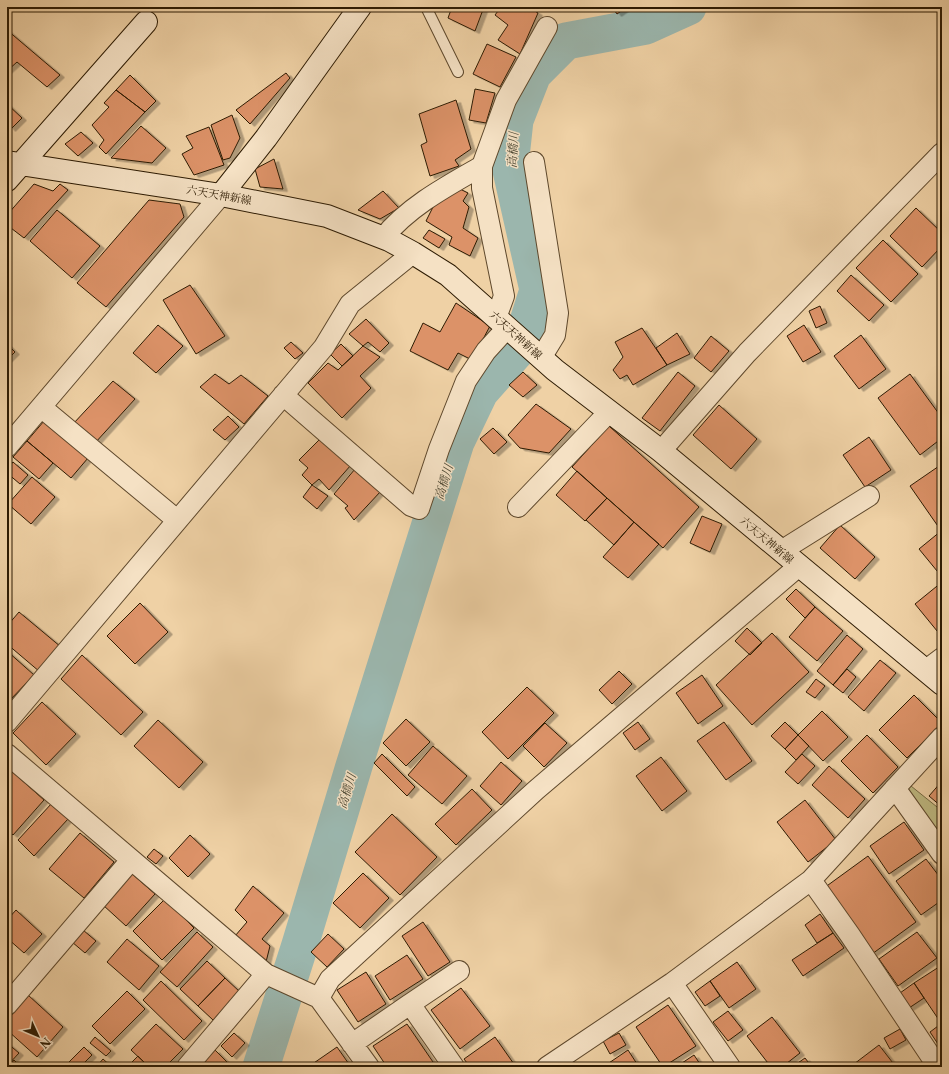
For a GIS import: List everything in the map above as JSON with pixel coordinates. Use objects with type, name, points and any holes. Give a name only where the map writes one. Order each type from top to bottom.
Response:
[{"type":"main road","points":[[221,195],[266,138],[360,7]]},
{"type":"main road","points":[[12,169],[146,22]]},
{"type":"main road","name":"六天天神新線","points":[[12,169],[221,195],[327,216],[383,238],[413,254],[448,275],[537,355],[661,451],[799,566],[934,664],[942,684]]},
{"type":"street","points":[[283,395],[411,506],[419,509],[438,449],[466,381],[486,351],[501,323],[504,296],[482,188],[482,166],[506,100],[547,27]]},
{"type":"street","points":[[661,451],[746,353],[942,153]]},
{"type":"street","points":[[534,162],[558,313],[555,335],[537,355]]},
{"type":"street","points":[[383,238],[391,228],[432,195],[482,166]]},
{"type":"street","points":[[7,447],[221,195]]},
{"type":"street","points":[[7,722],[324,347],[350,304],[413,254]]},
{"type":"street","points":[[41,407],[177,520]]},
{"type":"street","points":[[518,506],[609,412]]},
{"type":"street","points":[[781,551],[869,496]]},
{"type":"street","points":[[319,998],[330,979],[536,790],[799,566]]},
{"type":"street","points":[[547,1067],[672,983],[812,880],[942,737]]},
{"type":"street","points":[[7,754],[266,974],[319,998],[369,1067]]},
{"type":"street","points":[[895,788],[942,854]]},
{"type":"street","points":[[7,1005],[131,860]]},
{"type":"street","points":[[812,880],[938,1067]]},
{"type":"street","points":[[352,1044],[459,971]]},
{"type":"street","points":[[187,1067],[266,974]]},
{"type":"street","points":[[672,983],[730,1067]]},
{"type":"street","points":[[410,1004],[454,1067]]},
{"type":"lane","points":[[426,7],[458,72]]},
{"type":"shaded area","points":[[911,786],[942,811],[942,848],[903,794]]},
{"type":"building","points":[[452,7],[484,7],[475,31],[448,18]]},
{"type":"building","points":[[501,7],[528,7],[538,13],[520,54],[498,40],[508,25],[495,15]]},
{"type":"building","points":[[612,7],[627,7],[617,14]]},
{"type":"building","points":[[7,30],[60,75],[47,87],[17,62],[7,71]]},
{"type":"building","points":[[487,44],[516,57],[500,87],[473,74]]},
{"type":"building","points":[[286,73],[290,78],[250,124],[236,110]]},
{"type":"building","points":[[130,75],[156,101],[145,112],[116,90]]},
{"type":"building","points":[[475,89],[495,93],[486,123],[469,120]]},
{"type":"building","points":[[116,90],[145,112],[106,154],[99,147],[104,140],[92,125],[109,107],[104,103]]},
{"type":"building","points":[[456,100],[471,149],[455,160],[459,166],[430,176],[421,145],[427,142],[419,114]]},
{"type":"building","points":[[7,104],[22,118],[11,129],[7,124]]},
{"type":"building","points":[[232,115],[240,138],[230,158],[223,160],[211,125]]},
{"type":"building","points":[[141,126],[166,148],[152,163],[111,158]]},
{"type":"building","points":[[209,127],[224,165],[194,175],[182,154],[193,148],[186,136]]},
{"type":"building","points":[[81,132],[93,143],[78,156],[65,144]]},
{"type":"building","points":[[274,159],[283,189],[260,187],[255,169]]},
{"type":"building","points":[[34,184],[53,191],[60,184],[68,190],[24,238],[7,225],[7,215]]},
{"type":"building","points":[[458,188],[468,193],[463,201],[469,207],[463,228],[478,238],[470,256],[449,245],[452,237],[426,221],[434,205]]},
{"type":"building","points":[[383,191],[399,208],[380,219],[358,210]]},
{"type":"building","points":[[149,200],[180,204],[184,217],[106,307],[77,283]]},
{"type":"building","points":[[916,208],[942,233],[942,246],[922,267],[890,236]]},
{"type":"building","points":[[57,210],[100,246],[72,278],[30,241]]},
{"type":"building","points":[[429,230],[445,239],[439,248],[423,238]]},
{"type":"building","points":[[883,240],[918,274],[891,302],[856,268]]},
{"type":"building","points":[[851,275],[884,305],[869,321],[837,291]]},
{"type":"building","points":[[190,285],[225,336],[196,354],[163,300]]},
{"type":"building","points":[[456,303],[490,326],[472,360],[458,353],[448,370],[410,351],[423,323],[440,332]]},
{"type":"building","points":[[820,306],[827,323],[816,328],[809,311]]},
{"type":"building","points":[[366,319],[389,343],[380,352],[368,342],[363,346],[349,334]]},
{"type":"building","points":[[158,325],[183,346],[156,373],[133,353]]},
{"type":"building","points":[[804,325],[821,352],[803,362],[787,336]]},
{"type":"building","points":[[642,328],[667,365],[633,385],[627,375],[620,379],[613,370],[623,357],[615,342]]},
{"type":"building","points":[[677,333],[690,354],[667,365],[656,348]]},
{"type":"building","points":[[861,335],[886,369],[859,389],[834,356]]},
{"type":"building","points":[[711,336],[729,351],[711,372],[694,358]]},
{"type":"building","points":[[291,342],[303,353],[295,359],[284,348]]},
{"type":"building","points":[[7,344],[15,352],[7,360]]},
{"type":"building","points":[[341,344],[353,356],[342,366],[330,354]]},
{"type":"building","points":[[363,346],[380,357],[360,376],[371,388],[342,418],[308,383],[328,363],[338,370]]},
{"type":"building","points":[[523,372],[537,385],[523,397],[509,385]]},
{"type":"building","points":[[678,372],[695,386],[660,431],[642,418]]},
{"type":"building","points":[[215,374],[229,384],[241,375],[268,396],[244,424],[200,387]]},
{"type":"building","points":[[910,374],[942,418],[942,438],[920,455],[878,398]]},
{"type":"building","points":[[113,381],[135,399],[95,443],[73,424]]},
{"type":"building","points":[[536,404],[571,429],[549,453],[520,448],[508,435]]},
{"type":"building","points":[[719,405],[757,439],[731,469],[693,435]]},
{"type":"building","points":[[228,416],[239,427],[225,440],[213,430]]},
{"type":"building","points":[[44,421],[88,458],[71,478],[27,441]]},
{"type":"building","points":[[609,426],[699,507],[663,548],[572,467]]},
{"type":"building","points":[[493,428],[507,442],[494,454],[480,439]]},
{"type":"building","points":[[869,437],[891,470],[865,487],[843,455]]},
{"type":"building","points":[[320,439],[351,465],[329,490],[319,479],[312,485],[302,475],[308,468],[299,460]]},
{"type":"building","points":[[27,441],[53,463],[39,479],[13,457]]},
{"type":"building","points":[[13,462],[28,475],[20,484],[7,473],[7,469]]},
{"type":"building","points":[[942,464],[942,532],[910,486]]},
{"type":"building","points":[[355,469],[381,491],[354,520],[345,508],[348,506],[334,494]]},
{"type":"building","points":[[577,471],[607,498],[585,521],[556,495]]},
{"type":"building","points":[[32,477],[55,497],[31,524],[8,504]]},
{"type":"building","points":[[312,485],[328,496],[317,509],[303,497]]},
{"type":"building","points":[[607,498],[634,522],[614,545],[586,520]]},
{"type":"building","points":[[702,516],[722,524],[710,552],[690,543]]},
{"type":"building","points":[[634,522],[659,544],[628,578],[603,557]]},
{"type":"building","points":[[840,525],[875,557],[855,579],[820,548]]},
{"type":"building","points":[[941,531],[942,533],[942,577],[919,549]]},
{"type":"building","points":[[942,582],[942,637],[915,604]]},
{"type":"building","points":[[796,589],[815,607],[805,618],[786,599]]},
{"type":"building","points":[[140,603],[168,632],[135,664],[107,636]]},
{"type":"building","points":[[815,607],[843,631],[817,661],[789,637]]},
{"type":"building","points":[[19,612],[61,647],[40,672],[7,644],[7,626]]},
{"type":"building","points":[[747,628],[762,643],[750,655],[735,641]]},
{"type":"building","points":[[772,633],[809,672],[752,725],[716,685]]},
{"type":"building","points":[[847,635],[863,649],[833,685],[817,671]]},
{"type":"building","points":[[7,651],[34,675],[9,701],[7,699]]},
{"type":"building","points":[[82,655],[143,712],[121,735],[61,679]]},
{"type":"building","points":[[880,660],[896,673],[864,711],[848,697]]},
{"type":"building","points":[[847,669],[856,677],[843,693],[833,685]]},
{"type":"building","points":[[619,671],[632,684],[612,704],[599,690]]},
{"type":"building","points":[[702,675],[723,706],[698,724],[676,693]]},
{"type":"building","points":[[816,679],[825,686],[815,698],[806,692]]},
{"type":"building","points":[[527,687],[554,713],[508,759],[482,732]]},
{"type":"building","points":[[914,695],[942,723],[907,758],[879,730]]},
{"type":"building","points":[[42,702],[76,734],[46,765],[13,733]]},
{"type":"building","points":[[822,711],[848,737],[823,761],[798,735]]},
{"type":"building","points":[[406,719],[430,742],[406,766],[383,743]]},
{"type":"building","points":[[158,720],[203,762],[179,788],[134,746]]},
{"type":"building","points":[[638,722],[650,739],[635,750],[623,733]]},
{"type":"building","points":[[724,722],[752,761],[726,780],[697,741]]},
{"type":"building","points":[[785,722],[798,735],[785,749],[771,736]]},
{"type":"building","points":[[545,723],[567,743],[544,767],[523,746]]},
{"type":"building","points":[[798,735],[809,746],[796,760],[785,749]]},
{"type":"building","points":[[867,735],[898,767],[873,793],[841,761]]},
{"type":"building","points":[[433,746],[467,776],[442,804],[408,775]]},
{"type":"building","points":[[382,754],[415,787],[407,796],[374,763]]},
{"type":"building","points":[[802,754],[815,766],[798,784],[785,772]]},
{"type":"building","points":[[661,757],[687,791],[662,811],[636,776]]},
{"type":"building","points":[[501,762],[522,781],[501,805],[480,786]]},
{"type":"building","points":[[829,766],[865,799],[848,818],[812,785]]},
{"type":"building","points":[[7,767],[44,800],[13,835],[7,830]]},
{"type":"building","points":[[942,781],[942,807],[929,796]]},
{"type":"building","points":[[472,789],[492,810],[456,845],[435,824]]},
{"type":"building","points":[[805,800],[836,840],[808,862],[777,822]]},
{"type":"building","points":[[52,803],[68,819],[34,856],[18,840]]},
{"type":"building","points":[[392,814],[437,857],[400,895],[355,852]]},
{"type":"building","points":[[904,822],[924,850],[889,874],[870,846]]},
{"type":"building","points":[[80,833],[114,862],[84,898],[49,869]]},
{"type":"building","points":[[190,835],[210,854],[188,877],[169,858]]},
{"type":"building","points":[[154,849],[163,856],[156,864],[147,857]]},
{"type":"building","points":[[868,856],[916,922],[872,954],[824,888]]},
{"type":"building","points":[[926,859],[942,880],[942,900],[921,915],[896,881]]},
{"type":"building","points":[[131,873],[155,894],[126,926],[103,905]]},
{"type":"building","points":[[363,873],[389,898],[360,928],[333,903]]},
{"type":"building","points":[[253,886],[284,913],[262,939],[270,946],[265,966],[235,936],[247,922],[235,910]]},
{"type":"building","points":[[165,899],[194,928],[162,960],[133,931]]},
{"type":"building","points":[[16,910],[42,934],[24,953],[7,938],[7,920]]},
{"type":"building","points":[[820,914],[833,933],[817,943],[805,925]]},
{"type":"building","points":[[423,922],[450,962],[428,976],[402,936]]},
{"type":"building","points":[[83,930],[96,941],[85,953],[72,942]]},
{"type":"building","points":[[197,932],[213,947],[177,987],[160,972]]},
{"type":"building","points":[[917,932],[937,958],[898,986],[879,959]]},
{"type":"building","points":[[833,933],[844,948],[803,976],[792,960]]},
{"type":"building","points":[[328,934],[344,949],[327,967],[311,952]]},
{"type":"building","points":[[127,939],[159,966],[139,990],[107,962]]},
{"type":"building","points":[[407,955],[423,979],[390,1000],[375,976]]},
{"type":"building","points":[[207,961],[225,978],[198,1006],[180,989]]},
{"type":"building","points":[[737,962],[756,989],[729,1008],[710,981]]},
{"type":"building","points":[[942,965],[942,1022],[941,1023],[914,983]]},
{"type":"building","points":[[366,972],[386,1004],[358,1022],[337,990]]},
{"type":"building","points":[[225,978],[240,992],[213,1020],[198,1006]]},
{"type":"building","points":[[161,981],[202,1021],[184,1040],[143,1000]]},
{"type":"building","points":[[710,981],[720,996],[705,1006],[695,992]]},
{"type":"building","points":[[914,983],[924,998],[909,1008],[900,993]]},
{"type":"building","points":[[461,988],[490,1026],[460,1049],[431,1010]]},
{"type":"building","points":[[127,991],[145,1009],[110,1044],[92,1026]]},
{"type":"building","points":[[28,995],[63,1027],[37,1057],[7,1030],[7,1018]]},
{"type":"building","points":[[668,1005],[696,1046],[663,1067],[636,1027]]},
{"type":"building","points":[[728,1011],[743,1030],[728,1041],[713,1022]]},
{"type":"building","points":[[772,1017],[800,1053],[782,1067],[771,1067],[747,1036]]},
{"type":"building","points":[[942,1023],[942,1050],[930,1032]]},
{"type":"building","points":[[156,1024],[183,1049],[165,1067],[149,1067],[131,1050]]},
{"type":"building","points":[[407,1024],[433,1062],[426,1067],[387,1067],[373,1046]]},
{"type":"building","points":[[900,1029],[906,1040],[890,1049],[884,1038]]},
{"type":"building","points":[[234,1033],[245,1043],[232,1057],[221,1046]]},
{"type":"building","points":[[619,1033],[626,1045],[610,1054],[603,1041]]},
{"type":"building","points":[[95,1037],[111,1051],[106,1056],[90,1043]]},
{"type":"building","points":[[495,1037],[516,1067],[470,1067],[464,1059]]},
{"type":"building","points":[[7,1043],[19,1053],[7,1066]]},
{"type":"building","points":[[879,1045],[896,1067],[850,1067]]},
{"type":"building","points":[[84,1047],[92,1055],[80,1067],[71,1067],[68,1063]]},
{"type":"building","points":[[337,1047],[351,1067],[308,1067]]},
{"type":"building","points":[[215,1050],[232,1067],[199,1067]]},
{"type":"building","points":[[628,1050],[639,1067],[603,1067]]},
{"type":"building","points":[[694,1055],[702,1067],[676,1067]]},
{"type":"building","points":[[138,1056],[149,1067],[127,1067]]},
{"type":"building","points":[[805,1058],[812,1067],[792,1067]]},
{"type":"building","points":[[103,1059],[112,1067],[96,1067]]},
{"type":"building","points":[[14,1060],[21,1067],[8,1067]]},
{"type":"waterway","name":"高橋川","points":[[261,1067],[456,442],[480,392],[520,347],[538,290],[510,166],[515,120],[533,74],[566,41],[646,26],[688,7]]}]
